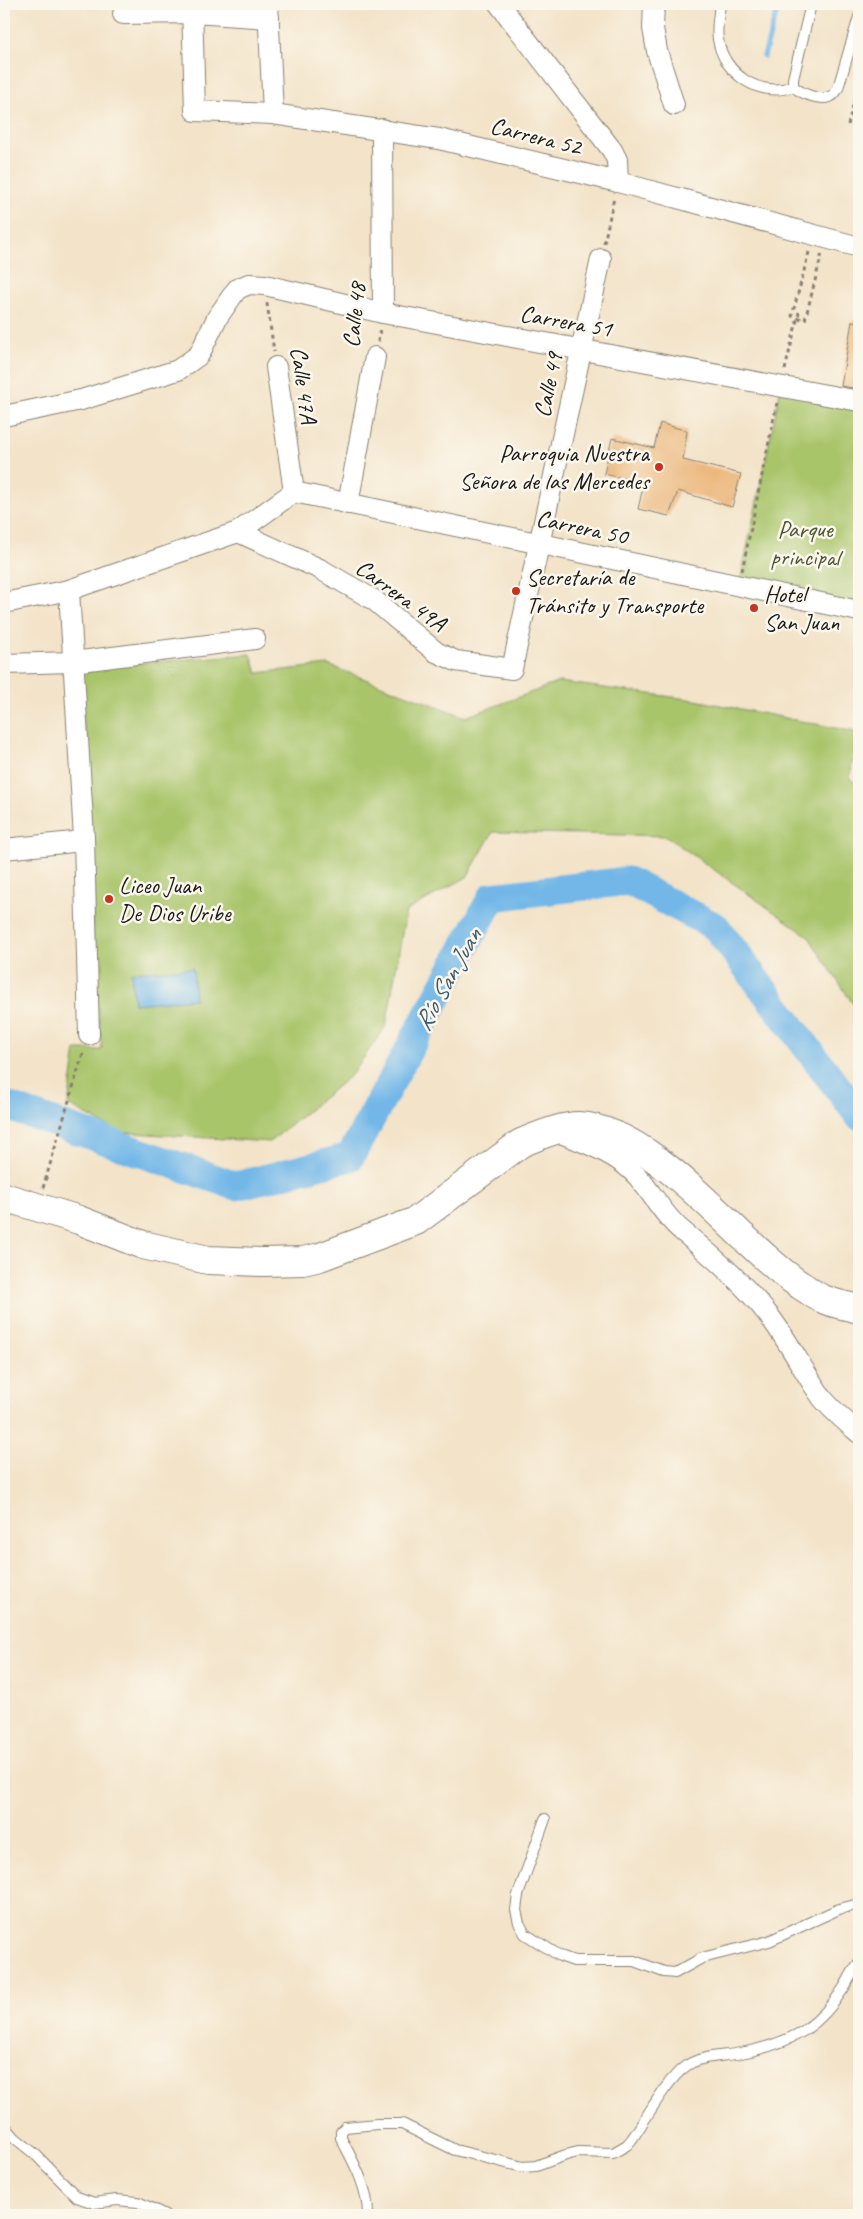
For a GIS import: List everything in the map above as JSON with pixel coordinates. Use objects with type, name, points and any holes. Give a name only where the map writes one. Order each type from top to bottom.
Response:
[{"type":"main road","points":[[4,1196],[79,1220],[143,1245],[208,1260],[303,1261],[320,1257],[416,1221],[521,1143],[538,1135],[578,1126],[612,1133],[642,1149],[667,1168],[781,1272],[823,1299],[859,1309]]},
{"type":"street","points":[[499,4],[612,150],[617,160],[618,182]]},
{"type":"street","points":[[654,4],[653,28],[674,105]]},
{"type":"street","points":[[123,14],[192,8],[269,11],[274,114]]},
{"type":"street","name":"Carrera 52","points":[[192,8],[195,111],[274,114],[439,138],[618,182],[859,247]]},
{"type":"street","name":"Calle 48","points":[[382,129],[383,313]]},
{"type":"street","name":"Calle 49","points":[[512,670],[601,258]]},
{"type":"street","name":"Carrera 51","points":[[4,416],[81,400],[178,370],[199,355],[217,318],[237,289],[249,284],[265,285],[383,313],[859,401]]},
{"type":"street","name":"Calle 48","points":[[348,504],[375,357]]},
{"type":"street","name":"Calle 47A","points":[[276,367],[294,492]]},
{"type":"street","points":[[4,603],[69,590],[238,532],[294,492]]},
{"type":"street","name":"Carrera 50","points":[[294,492],[859,611]]},
{"type":"street","name":"Carrera 49A","points":[[238,532],[320,569],[374,600],[436,652],[456,661],[512,670]]},
{"type":"street","points":[[69,590],[84,838],[89,1036]]},
{"type":"street","points":[[4,664],[73,662],[255,639]]},
{"type":"street","points":[[4,848],[72,842],[84,838]]},
{"type":"street","points":[[556,1131],[608,1153],[625,1164],[638,1177],[671,1221],[696,1241],[759,1302],[824,1400],[838,1416],[859,1433]]},
{"type":"lane","points":[[720,4],[717,38],[725,58],[735,72],[748,83],[760,88],[773,90],[793,86],[804,93],[826,98],[833,95],[842,80],[859,17]]},
{"type":"lane","points":[[793,86],[794,73],[811,4]]},
{"type":"lane","points":[[545,1819],[518,1895],[516,1910],[519,1923],[525,1934],[560,1956],[574,1961],[634,1961],[664,1972],[675,1973],[702,1958],[769,1941],[839,1909],[859,1904]]},
{"type":"lane","points":[[368,2215],[368,2200],[365,2187],[341,2138],[341,2132],[345,2127],[402,2124],[455,2150],[523,2167],[536,2166],[566,2154],[578,2152],[613,2153],[627,2145],[672,2079],[686,2066],[703,2058],[762,2048],[802,2032],[832,2006],[859,1963]]},
{"type":"lane","points":[[4,2124],[15,2138],[36,2155],[78,2197],[94,2203],[117,2200],[138,2202],[165,2215]]},
{"type":"path","points":[[848,125],[859,82]]},
{"type":"path","points":[[601,258],[618,182]]},
{"type":"path","points":[[819,236],[805,320],[792,316],[819,236]]},
{"type":"path","name":"Calle 47A","points":[[265,285],[276,367]]},
{"type":"path","points":[[739,586],[781,386],[799,312]]},
{"type":"path","name":"Calle 48","points":[[375,357],[383,313]]},
{"type":"path","points":[[44,1183],[79,1067]]},
{"type":"green space","name":"Parque principal","points":[[781,387],[859,401],[859,611],[739,586]]},
{"type":"green space","points":[[251,654],[257,673],[328,665],[466,717],[559,682],[695,700],[856,732],[850,779],[859,785],[859,1013],[808,936],[666,836],[493,832],[467,877],[406,911],[386,1026],[352,1074],[270,1142],[118,1132],[68,1105],[76,1050],[102,1050],[95,981],[81,668]]},
{"type":"water","points":[[193,968],[195,999],[134,1004],[131,972]]},
{"type":"building","points":[[852,321],[859,322],[859,389],[841,386]]},
{"type":"building","name":"Parroquia Nuestra Señora de las Mercedes","points":[[660,423],[687,431],[683,460],[741,474],[732,507],[678,491],[669,516],[638,509],[644,483],[604,474],[612,438],[654,448]]},
{"type":"waterway","points":[[764,56],[779,4]]},
{"type":"waterway","name":"Río San Juan","points":[[4,1105],[236,1186],[350,1157],[492,897],[628,881],[716,927],[859,1116]]},
{"type":"place","name":"Parroquia Nuestra Señora de las Mercedes","points":[[659,467]]},
{"type":"place","name":"Secretaría de Tránsito y Transporte","points":[[516,591]]},
{"type":"place","name":"Hotel San Juan","points":[[754,608]]},
{"type":"place","name":"Liceo Juan De Dios Uribe","points":[[109,899]]}]
